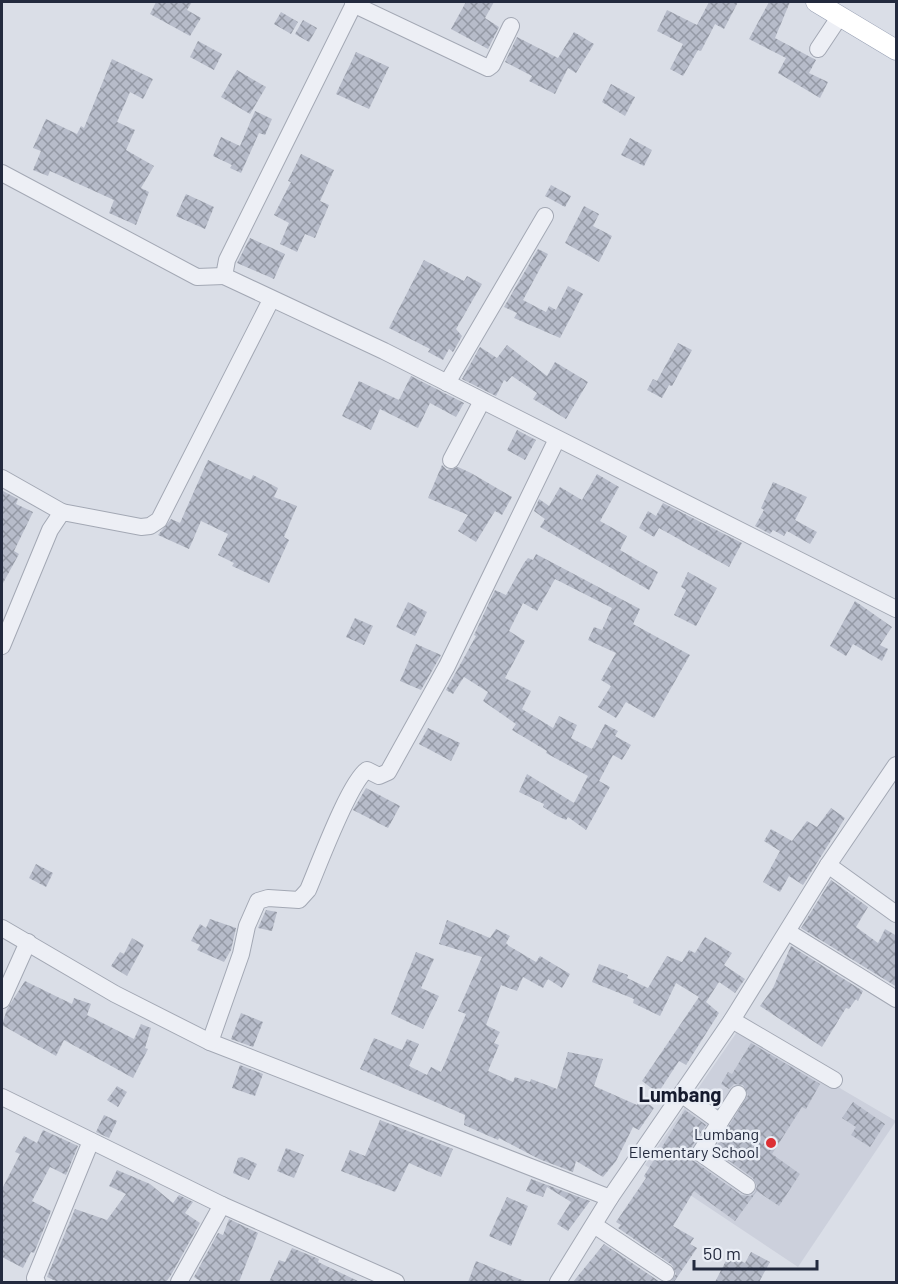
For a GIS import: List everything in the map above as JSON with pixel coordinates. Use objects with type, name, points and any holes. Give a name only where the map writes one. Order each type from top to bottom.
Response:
[{"type":"main road","points":[[816,2],[897,50]]},
{"type":"street","points":[[224,276],[227,260],[354,3],[488,68],[492,65],[511,26]]},
{"type":"street","points":[[818,50],[840,16]]},
{"type":"street","points":[[2,173],[197,277],[224,276],[447,383],[897,609]]},
{"type":"street","points":[[447,383],[545,216]]},
{"type":"street","points":[[2,478],[62,512],[141,527],[150,526],[159,520],[271,300]]},
{"type":"street","points":[[452,460],[482,401]]},
{"type":"street","points":[[210,1042],[241,954],[247,926],[258,901],[268,898],[299,900],[308,890],[351,792],[363,772],[367,770],[379,776],[388,772],[447,666],[557,439]]},
{"type":"street","points":[[2,646],[50,530],[62,512]]},
{"type":"street","points":[[558,1282],[610,1198],[732,1020],[828,865],[897,765]]},
{"type":"street","points":[[828,865],[897,914]]},
{"type":"street","points":[[2,928],[115,994],[210,1042],[610,1198]]},
{"type":"street","points":[[788,932],[897,999]]},
{"type":"street","points":[[2,1000],[28,942]]},
{"type":"street","points":[[732,1020],[834,1080]]},
{"type":"street","points":[[681,1094],[720,1122]]},
{"type":"street","points":[[738,1094],[700,1153],[747,1186]]},
{"type":"street","points":[[2,1097],[222,1205],[396,1282]]},
{"type":"street","points":[[37,1282],[35,1278],[90,1141]]},
{"type":"street","points":[[179,1282],[222,1205]]},
{"type":"street","points":[[594,1225],[666,1273]]},
{"type":"shaded area","name":"Lumbang Elementary School","points":[[739,1029],[896,1121],[798,1267],[645,1165]]},
{"type":"building","points":[[156,2],[192,2],[187,10],[201,18],[190,36],[150,14]]},
{"type":"building","points":[[466,2],[494,2],[485,18],[499,27],[488,49],[451,29]]},
{"type":"building","points":[[709,2],[738,2],[724,29],[715,24],[701,51],[698,50],[683,76],[670,69],[683,44],[657,31],[667,10],[697,25]]},
{"type":"building","points":[[769,2],[790,2],[775,38],[816,60],[809,73],[828,82],[820,98],[778,73],[786,58],[749,39]]},
{"type":"building","points":[[281,12],[298,22],[291,34],[274,24]]},
{"type":"building","points":[[303,20],[317,28],[309,42],[295,34]]},
{"type":"building","points":[[574,32],[594,44],[576,73],[568,68],[555,94],[529,81],[532,76],[505,62],[517,37],[558,58]]},
{"type":"building","points":[[198,41],[222,54],[214,70],[190,57]]},
{"type":"building","points":[[356,52],[389,67],[369,109],[336,94]]},
{"type":"building","points":[[112,59],[153,79],[143,99],[130,92],[117,122],[135,130],[126,150],[154,166],[141,188],[149,192],[136,225],[109,213],[114,200],[50,171],[48,176],[33,170],[41,151],[33,148],[46,119],[77,134],[81,126],[84,128]]},
{"type":"building","points":[[237,70],[266,87],[250,114],[221,97]]},
{"type":"building","points":[[611,84],[635,97],[625,116],[602,102]]},
{"type":"building","points":[[255,111],[272,119],[265,135],[259,133],[241,173],[230,168],[232,165],[213,156],[221,137],[240,146]]},
{"type":"building","points":[[630,138],[652,150],[644,166],[621,155]]},
{"type":"building","points":[[301,154],[334,170],[320,201],[329,205],[315,238],[305,234],[297,252],[280,244],[289,223],[274,215],[291,182],[288,181]]},
{"type":"building","points":[[551,185],[571,196],[565,207],[545,196]]},
{"type":"building","points":[[186,194],[214,207],[205,229],[176,216]]},
{"type":"building","points":[[584,206],[599,214],[593,226],[612,236],[599,262],[565,243]]},
{"type":"building","points":[[250,238],[285,254],[274,279],[237,263]]},
{"type":"building","points":[[538,249],[548,254],[523,300],[546,312],[549,306],[556,310],[568,286],[583,294],[560,338],[514,318],[517,313],[504,307]]},
{"type":"building","points":[[424,260],[464,281],[467,276],[482,284],[456,329],[462,336],[453,352],[449,349],[443,360],[428,352],[430,349],[389,328]]},
{"type":"building","points":[[678,343],[692,350],[672,386],[669,385],[662,398],[647,390],[653,379],[657,381]]},
{"type":"building","points":[[507,345],[547,376],[555,362],[588,382],[566,419],[533,399],[537,393],[512,376],[507,382],[504,380],[496,396],[462,379],[480,347],[497,358]]},
{"type":"building","points":[[411,376],[464,403],[456,417],[430,403],[418,428],[380,409],[371,430],[342,416],[359,381],[399,400]]},
{"type":"building","points":[[517,430],[536,440],[525,460],[507,450]]},
{"type":"building","points":[[208,460],[251,480],[253,475],[278,488],[274,497],[297,506],[284,537],[289,540],[269,583],[232,566],[234,563],[218,555],[228,534],[201,521],[189,549],[158,535],[171,519],[180,523]]},
{"type":"building","points":[[442,465],[447,470],[458,467],[512,497],[502,515],[495,511],[476,542],[458,531],[468,515],[428,498]]},
{"type":"building","points":[[597,474],[619,487],[600,521],[627,536],[620,550],[658,572],[649,590],[540,527],[545,519],[534,511],[539,499],[549,506],[560,487],[582,500]]},
{"type":"building","points":[[773,482],[807,497],[795,520],[817,532],[810,544],[787,531],[784,536],[773,530],[770,534],[755,526],[764,510],[761,508]]},
{"type":"building","points":[[3,491],[18,499],[16,504],[33,512],[14,551],[19,554],[2,585]]},
{"type":"building","points":[[663,503],[742,543],[729,567],[659,528],[654,537],[639,528],[648,511],[656,516]]},
{"type":"building","points":[[536,554],[640,609],[633,624],[690,655],[654,718],[626,702],[616,718],[598,707],[611,686],[601,680],[616,653],[588,640],[594,627],[602,630],[612,608],[555,579],[537,611],[523,603],[509,631],[525,641],[505,678],[531,691],[522,709],[553,728],[559,716],[577,725],[571,738],[592,749],[605,724],[618,731],[615,736],[631,745],[622,760],[613,755],[599,781],[610,787],[586,830],[568,817],[566,820],[557,816],[543,807],[544,804],[519,792],[527,774],[574,803],[588,776],[546,753],[547,751],[512,730],[516,724],[483,701],[488,692],[464,677],[453,694],[446,690],[476,636],[474,635],[495,590],[506,595],[524,563],[528,558],[533,560]]},
{"type":"building","points":[[688,572],[717,588],[696,626],[674,615],[686,590],[681,587]]},
{"type":"building","points":[[855,601],[892,627],[880,645],[888,649],[882,661],[853,644],[846,656],[830,646]]},
{"type":"building","points":[[408,602],[427,612],[415,636],[396,627]]},
{"type":"building","points":[[355,618],[373,626],[364,645],[346,637]]},
{"type":"building","points":[[416,644],[441,655],[421,690],[400,681]]},
{"type":"building","points":[[428,728],[460,743],[451,761],[419,744]]},
{"type":"building","points":[[366,788],[400,806],[388,828],[353,810]]},
{"type":"building","points":[[831,808],[845,818],[803,885],[789,876],[780,892],[763,882],[780,851],[764,841],[771,829],[792,841],[807,821],[817,827]]},
{"type":"building","points":[[36,864],[53,873],[46,887],[29,878]]},
{"type":"building","points":[[831,880],[868,907],[856,927],[878,943],[885,929],[897,936],[897,987],[801,928]]},
{"type":"building","points":[[266,910],[277,912],[272,931],[258,928]]},
{"type":"building","points":[[210,919],[236,928],[231,950],[224,962],[197,950],[200,945],[191,941],[200,924],[206,928]]},
{"type":"building","points":[[447,920],[490,938],[496,929],[510,936],[506,943],[509,946],[536,962],[540,956],[570,974],[562,988],[548,979],[543,988],[523,977],[517,991],[501,985],[486,1025],[500,1032],[494,1043],[499,1045],[488,1071],[513,1082],[515,1077],[530,1082],[531,1079],[557,1089],[568,1052],[603,1059],[594,1086],[637,1105],[641,1098],[654,1108],[639,1130],[633,1127],[616,1161],[603,1177],[576,1161],[573,1172],[539,1159],[499,1138],[498,1140],[464,1125],[465,1115],[360,1069],[374,1038],[402,1050],[407,1039],[419,1044],[409,1066],[427,1075],[431,1067],[441,1072],[466,1014],[458,1011],[482,957],[439,944]]},
{"type":"building","points":[[705,937],[732,953],[724,965],[745,979],[735,993],[719,982],[706,1002],[719,1013],[686,1065],[679,1061],[658,1093],[642,1081],[699,997],[676,983],[660,1016],[633,1003],[634,999],[592,982],[599,964],[628,975],[627,978],[648,988],[667,956],[682,962],[689,950],[695,953]]},
{"type":"building","points":[[132,938],[144,945],[127,976],[111,966],[120,952],[124,954]]},
{"type":"building","points":[[791,946],[863,991],[858,1001],[856,999],[849,1009],[846,1008],[822,1047],[760,1006],[773,988]]},
{"type":"building","points":[[416,952],[434,959],[421,988],[439,996],[423,1029],[391,1014]]},
{"type":"building","points":[[25,981],[72,1004],[74,998],[91,1004],[87,1015],[134,1039],[141,1024],[151,1028],[145,1048],[148,1049],[133,1078],[64,1040],[56,1056],[2,1025],[7,1009]]},
{"type":"building","points":[[241,1013],[263,1022],[253,1047],[231,1039]]},
{"type":"building","points":[[751,1043],[820,1084],[806,1109],[802,1107],[772,1154],[800,1174],[779,1206],[757,1191],[735,1221],[694,1191],[673,1226],[694,1238],[690,1244],[697,1248],[674,1282],[670,1282],[676,1274],[672,1265],[618,1228],[621,1225],[616,1222],[646,1178],[644,1176],[685,1110],[706,1125],[691,1148],[690,1157],[741,1195],[751,1196],[755,1192],[757,1186],[753,1178],[714,1150],[748,1095],[743,1085],[734,1084],[729,1089],[721,1084],[728,1072],[732,1074]]},
{"type":"building","points":[[240,1065],[263,1074],[255,1096],[232,1088]]},
{"type":"building","points":[[117,1086],[127,1092],[118,1107],[107,1100]]},
{"type":"building","points":[[853,1102],[885,1124],[870,1147],[851,1135],[856,1127],[842,1118]]},
{"type":"building","points":[[104,1115],[117,1121],[109,1138],[96,1132]]},
{"type":"building","points":[[380,1120],[453,1149],[441,1177],[409,1163],[395,1192],[341,1171],[350,1150],[365,1156]]},
{"type":"building","points":[[43,1130],[78,1146],[66,1175],[50,1167],[32,1201],[51,1211],[34,1253],[31,1252],[23,1268],[2,1257],[2,1189],[20,1154],[15,1152],[24,1136],[37,1143]]},
{"type":"building","points":[[286,1148],[304,1155],[294,1178],[277,1171]]},
{"type":"building","points":[[242,1157],[257,1164],[249,1180],[233,1173],[238,1158]]},
{"type":"building","points":[[117,1170],[150,1184],[173,1203],[179,1195],[193,1202],[185,1213],[200,1223],[171,1275],[166,1282],[58,1282],[47,1277],[75,1209],[107,1220],[126,1194],[109,1186]]},
{"type":"building","points":[[531,1179],[590,1201],[568,1231],[557,1224],[571,1202],[547,1187],[543,1197],[526,1191]]},
{"type":"building","points":[[507,1197],[528,1206],[511,1246],[489,1236]]},
{"type":"building","points":[[229,1219],[258,1233],[239,1282],[202,1282],[194,1277],[218,1233],[223,1235]]},
{"type":"building","points":[[604,1244],[660,1282],[573,1282]]},
{"type":"building","points":[[292,1248],[319,1259],[318,1262],[360,1282],[269,1282],[279,1260],[285,1262]]},
{"type":"building","points":[[751,1252],[770,1262],[759,1282],[715,1282],[729,1255],[745,1263]]},
{"type":"building","points":[[476,1261],[527,1282],[468,1282]]},
{"type":"place","name":"Lumbang Elementary School","points":[[771,1143]]},
{"type":"district","name":"Lumbang","points":[[680,1095]]}]
